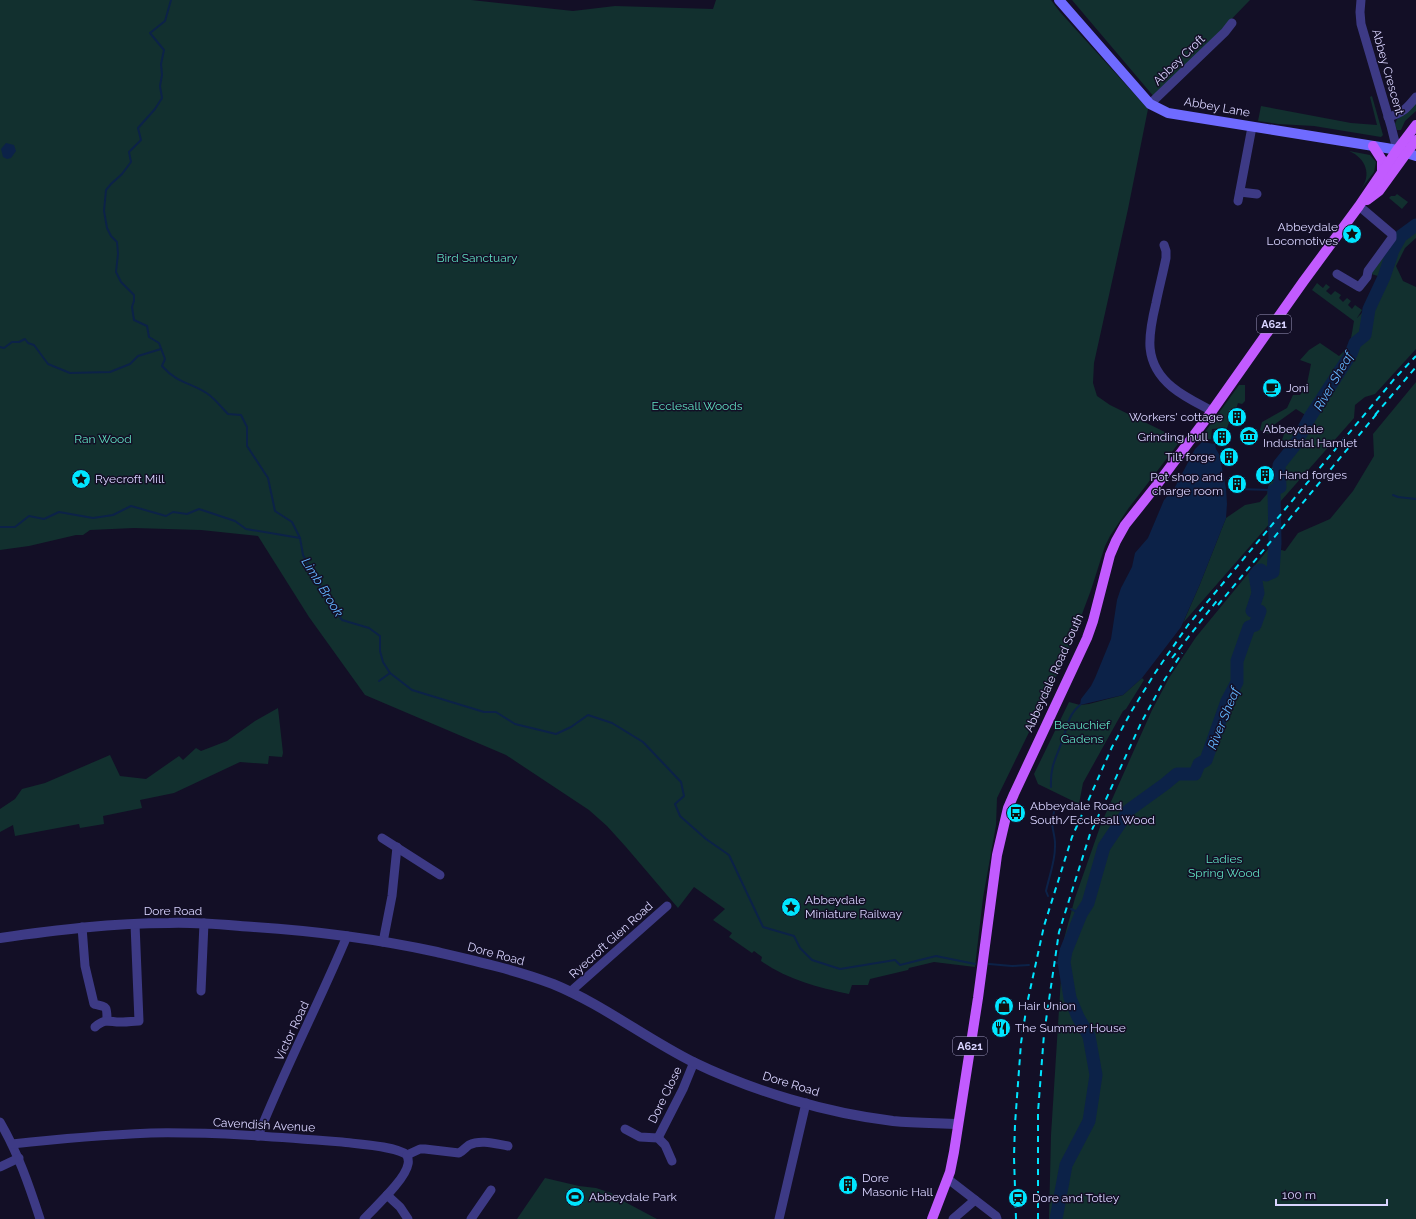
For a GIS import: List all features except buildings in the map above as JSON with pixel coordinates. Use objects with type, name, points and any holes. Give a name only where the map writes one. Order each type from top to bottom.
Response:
[{"type":"main road","name":"Abbey Lane","points":[[1059,0],[1150,104],[1168,113],[1197,116],[1252,127],[1373,146],[1406,153]]},
{"type":"main road","name":"Abbeydale Road South","points":[[932,1219],[948,1180],[954,1152],[978,998],[997,855],[1008,808],[1087,638],[1093,621],[1110,555],[1116,541],[1132,515],[1212,412],[1382,173],[1406,153],[1416,125]]},
{"type":"main road","name":"Abbeydale Road South","points":[[1359,206],[1379,191],[1416,140]]},
{"type":"main road","points":[[1373,146],[1382,160],[1382,173]]},
{"type":"street","name":"Abbey Crescent","points":[[1361,0],[1361,24],[1388,117],[1406,153]]},
{"type":"street","name":"Abbey Croft","points":[[1150,104],[1228,34],[1232,23]]},
{"type":"street","points":[[1388,117],[1405,110],[1416,97]]},
{"type":"street","points":[[1252,127],[1239,196],[1257,194]]},
{"type":"street","points":[[1337,274],[1359,286],[1367,277],[1368,271],[1392,238],[1392,234],[1359,206]]},
{"type":"street","points":[[1164,245],[1166,258],[1149,340],[1152,360],[1157,371],[1173,388],[1212,412]]},
{"type":"street","points":[[382,838],[440,875]]},
{"type":"street","points":[[383,942],[392,896],[397,847]]},
{"type":"street","name":"Ryecroft Glen Road","points":[[570,992],[667,906]]},
{"type":"street","points":[[201,991],[204,923]]},
{"type":"street","name":"Dore Road","points":[[0,938],[82,927],[135,924],[204,923],[308,931],[383,942],[458,957],[519,973],[550,984],[570,992],[610,1014],[662,1046],[694,1062],[737,1081],[806,1103],[864,1117],[893,1121],[958,1124]]},
{"type":"street","points":[[95,1027],[101,1022],[107,1020],[121,1023],[139,1021],[135,924]]},
{"type":"street","points":[[82,927],[84,966],[94,1004],[107,1009],[107,1020]]},
{"type":"street","name":"Victor Road","points":[[258,1136],[270,1105],[332,972],[347,936]]},
{"type":"street","name":"Dore Close","points":[[658,1138],[683,1089],[694,1062]]},
{"type":"street","points":[[779,1219],[806,1103]]},
{"type":"street","points":[[0,1122],[19,1158],[40,1219]]},
{"type":"street","name":"Dore Close","points":[[625,1129],[640,1136],[658,1138],[665,1145],[672,1161]]},
{"type":"street","name":"Cavendish Avenue","points":[[12,1144],[70,1138],[152,1133],[258,1136],[356,1144],[400,1150],[407,1155]]},
{"type":"street","points":[[364,1219],[387,1195],[406,1171],[408,1164],[407,1155],[420,1149],[459,1153],[464,1151],[469,1146],[480,1143],[508,1146]]},
{"type":"street","points":[[0,1167],[19,1158]]},
{"type":"street","points":[[948,1180],[996,1216],[997,1219]]},
{"type":"street","points":[[471,1219],[479,1205],[491,1190]]},
{"type":"street","points":[[387,1195],[400,1207],[408,1219]]},
{"type":"street","points":[[953,1219],[975,1200]]},
{"type":"green space","name":"Ecclesall Woods","points":[[0,0],[471,0],[573,11],[615,6],[713,9],[716,0],[1051,0],[1060,12],[1148,109],[1128,209],[1094,363],[1093,383],[1097,396],[1110,405],[1181,440],[1128,509],[1110,536],[1105,546],[1091,590],[1067,654],[997,798],[996,825],[983,898],[975,967],[934,962],[870,979],[868,985],[852,985],[849,994],[804,982],[772,968],[761,961],[762,957],[754,951],[752,953],[729,937],[732,933],[713,920],[725,909],[694,887],[678,908],[607,826],[589,810],[506,755],[365,695],[309,617],[258,536],[201,530],[134,528],[90,530],[83,535],[76,535],[29,546],[0,550]]},
{"type":"green space","points":[[1072,0],[1250,0],[1155,98]]},
{"type":"green space","points":[[1372,96],[1383,135],[1381,137],[1314,126],[1278,124],[1258,121],[1261,106],[1351,123],[1377,125],[1370,97]]},
{"type":"green space","points":[[1416,102],[1416,111],[1405,121],[1401,130],[1397,130],[1395,124],[1397,119]]},
{"type":"green space","points":[[1349,151],[1370,155],[1376,162],[1374,172],[1361,189],[1366,178],[1366,167],[1360,158]]},
{"type":"green space","points":[[1397,194],[1408,202],[1402,209],[1389,198]]},
{"type":"green space","points":[[1416,221],[1416,238],[1405,248],[1396,266],[1403,281],[1416,287],[1416,349],[1375,394],[1365,397],[1355,405],[1354,418],[1280,502],[1278,514],[1183,623],[1226,518],[1245,505],[1260,502],[1267,494],[1272,467],[1294,446],[1310,418],[1296,409],[1271,427],[1269,434],[1260,430],[1262,422],[1287,408],[1293,395],[1300,395],[1307,384],[1311,364],[1300,360],[1309,350],[1320,343],[1339,356],[1349,344],[1354,321],[1312,290],[1317,283],[1323,288],[1326,284],[1330,287],[1326,291],[1331,295],[1335,291],[1341,295],[1339,298],[1343,302],[1347,298],[1351,301],[1348,305],[1352,309],[1355,305],[1362,310],[1357,318],[1377,288],[1378,276],[1371,274],[1374,268],[1403,229]]},
{"type":"green space","name":"Ladies Spring Wood","points":[[1416,382],[1416,1219],[1049,1219],[1051,1135],[1061,978],[1059,962],[1075,898],[1101,824],[1152,710],[1169,678],[1196,637],[1270,547],[1285,551],[1298,533],[1330,519],[1353,491],[1374,456],[1373,434]]},
{"type":"green space","points":[[1239,385],[1245,385],[1245,401],[1242,404],[1238,403],[1235,412],[1230,411],[1229,416],[1233,417],[1233,421],[1230,420],[1227,428],[1212,429],[1211,439],[1200,439]]},
{"type":"green space","points":[[1280,427],[1299,433],[1294,444],[1282,440],[1284,434],[1279,432]]},
{"type":"green space","name":"Beauchief Gadens","points":[[1142,678],[1144,680],[1126,709],[1123,711],[1083,783],[1079,804],[1038,784],[1034,774],[1069,702],[1080,705],[1089,704],[1123,695]]},
{"type":"green space","points":[[278,708],[283,753],[282,757],[269,756],[268,764],[240,762],[174,793],[140,800],[142,808],[103,816],[104,824],[80,828],[79,824],[15,836],[13,825],[0,832],[0,809],[15,799],[22,789],[45,783],[110,755],[120,776],[146,779],[179,756],[183,760],[196,748],[201,751],[227,741],[255,721]]},
{"type":"green space","name":"Abbeydale Park","points":[[545,1178],[579,1186],[596,1188],[611,1193],[657,1219],[517,1219]]},
{"type":"water","points":[[6,143],[14,145],[16,151],[11,158],[7,159],[3,157],[1,149]]},
{"type":"water","points":[[1202,442],[1215,444],[1219,454],[1226,488],[1226,518],[1181,627],[1142,678],[1123,695],[1080,705],[1081,699],[1095,678],[1111,639],[1117,600],[1121,588],[1132,567],[1135,553],[1148,538],[1164,500],[1174,489],[1195,449]]},
{"type":"waterway","name":"Limb Brook","points":[[171,0],[165,21],[150,33],[164,50],[161,64],[162,75],[160,86],[162,98],[155,109],[138,128],[141,140],[129,152],[131,162],[122,174],[106,190],[104,211],[107,228],[111,236],[117,242],[118,254],[116,272],[121,282],[134,295],[132,307],[134,320],[147,326],[149,337],[159,343],[165,359],[162,366],[179,380],[208,394],[228,414],[241,415],[247,427],[247,446],[268,478],[275,511],[292,522],[300,538],[303,555],[327,598],[342,620],[369,628],[380,636],[380,651],[383,662],[390,673],[412,690],[484,712],[496,712],[515,724],[556,734],[571,727],[588,715],[612,723],[643,742],[681,782],[684,796],[675,804],[680,816],[706,839],[729,855],[763,927],[794,936],[800,948],[812,960],[840,969],[895,960],[900,965],[936,956],[975,964]]},
{"type":"waterway","name":"River Sheaf","points":[[1056,1219],[1066,1165],[1089,1121],[1096,1075],[1089,1036],[1078,1017],[1070,998],[1064,962],[1066,951],[1081,914],[1088,903],[1104,847],[1129,810],[1177,774],[1195,774],[1199,764],[1206,760],[1227,701],[1237,682],[1237,661],[1249,627],[1255,625],[1260,611],[1252,611],[1258,593],[1255,575],[1261,570],[1266,575],[1273,572],[1275,543],[1274,490],[1280,487],[1279,465],[1295,445],[1310,417],[1351,354],[1355,343],[1365,335],[1369,309],[1384,277],[1393,250],[1401,236],[1416,225]]},
{"type":"waterway","points":[[0,347],[4,348],[12,342],[19,342],[25,339],[28,343],[34,345],[48,364],[70,373],[110,372],[130,364],[138,356],[161,349]]},
{"type":"waterway","points":[[1237,489],[1274,490]]},
{"type":"waterway","points":[[1393,495],[1416,499]]},
{"type":"waterway","points":[[0,527],[15,527],[29,516],[44,519],[59,512],[93,518],[113,515],[131,506],[166,516],[173,512],[187,514],[199,509],[235,521],[246,529],[300,538]]},
{"type":"waterway","points":[[379,681],[390,673]]},
{"type":"waterway","points":[[1051,787],[1051,773],[1054,762],[1069,720],[1073,712],[1080,705]]},
{"type":"waterway","points":[[1048,896],[1046,891],[1055,853],[1055,842],[1052,826],[1054,812]]},
{"type":"waterway","points":[[1071,909],[1081,914]]},
{"type":"waterway","name":"Limb Brook","points":[[1056,963],[1064,962]]},
{"type":"waterway","name":"Limb Brook","points":[[989,964],[1012,966],[1029,965]]},
{"type":"railway","points":[[1016,1219],[1014,1157],[1015,1124],[1021,1043],[1027,1004],[1044,926],[1072,837],[1112,747],[1155,673],[1188,625],[1396,377],[1416,356]]},
{"type":"railway","points":[[1375,415],[1416,367]]},
{"type":"railway","points":[[1218,605],[1379,411]]},
{"type":"railway","points":[[1172,658],[1219,598]]},
{"type":"railway","points":[[1038,1219],[1038,1112],[1044,1034],[1059,932],[1090,834],[1141,723],[1165,679],[1182,653]]},
{"type":"place","name":"Abbeydale Locomotives","points":[[1352,234]]},
{"type":"place","name":"Joni","points":[[1272,388]]},
{"type":"place","name":"Workers' cottage","points":[[1237,417]]},
{"type":"place","name":"Abbeydale Industrial Hamlet","points":[[1249,436]]},
{"type":"place","name":"Grinding hull","points":[[1222,437]]},
{"type":"place","name":"Tilt forge","points":[[1229,457]]},
{"type":"place","name":"Hand forges","points":[[1265,475]]},
{"type":"place","name":"Ryecroft Mill","points":[[81,479]]},
{"type":"place","name":"Pot shop and charge room","points":[[1237,484]]},
{"type":"place","name":"Abbeydale Road South/Ecclesall Wood","points":[[1016,813]]},
{"type":"place","name":"Abbeydale Miniature Railway","points":[[791,907]]},
{"type":"place","name":"Hair Union","points":[[1004,1006]]},
{"type":"place","name":"The Summer House","points":[[1001,1028]]},
{"type":"place","name":"Dore Masonic Hall","points":[[848,1185]]},
{"type":"place","name":"Abbeydale Park","points":[[575,1197]]},
{"type":"place","name":"Dore and Totley","points":[[1018,1198]]},
{"type":"park label","name":"Bird Sanctuary","points":[[477,258]]},
{"type":"park label","name":"Ran Wood","points":[[103,439]]}]
